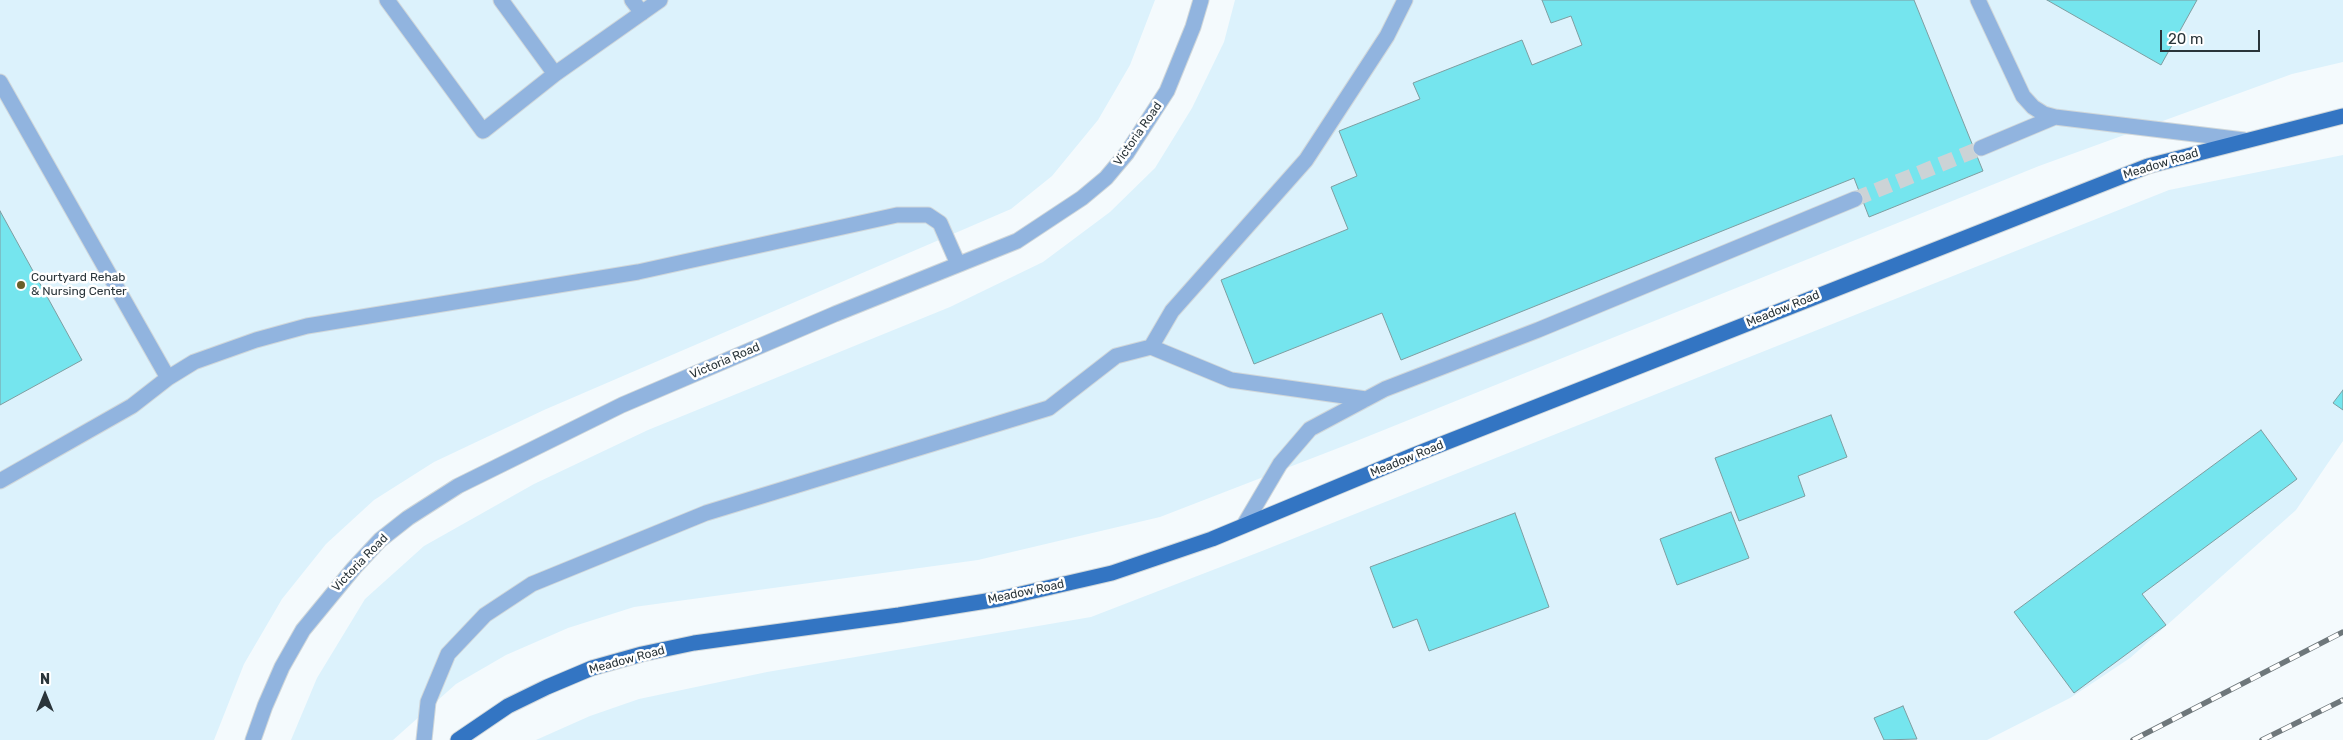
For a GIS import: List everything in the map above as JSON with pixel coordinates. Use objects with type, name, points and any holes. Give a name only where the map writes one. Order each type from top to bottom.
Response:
[{"type":"main road","name":"Meadow Road","points":[[458,740],[508,706],[592,668],[694,643],[899,616],[999,599],[1112,573],[1244,525],[2148,166],[2343,116]]},
{"type":"street","points":[[388,0],[483,131],[555,74],[660,0]]},
{"type":"street","points":[[501,0],[555,74]]},
{"type":"street","points":[[632,0],[642,13]]},
{"type":"street","name":"Victoria Road","points":[[253,740],[268,698],[303,630],[354,568],[380,540],[408,518],[458,486],[622,405],[835,314],[1017,241],[1062,213],[1106,178],[1127,153],[1167,91],[1193,27],[1201,0]]},
{"type":"street","points":[[1151,347],[1172,311],[1306,160],[1386,36],[1405,0]]},
{"type":"street","points":[[1978,0],[2023,96],[2033,107],[2055,117],[2244,140]]},
{"type":"street","points":[[0,82],[168,378]]},
{"type":"street","points":[[1981,148],[2055,117]]},
{"type":"street","points":[[1244,525],[1280,464],[1310,429],[1366,399],[1385,389],[1538,330],[1855,199]]},
{"type":"street","points":[[0,481],[132,406],[168,378],[194,362],[256,340],[307,326],[638,272],[897,216],[928,216],[940,223],[958,264]]},
{"type":"street","points":[[424,740],[428,702],[448,654],[485,615],[532,584],[706,513],[1049,408],[1116,356],[1151,347],[1231,380],[1366,399]]},
{"type":"shaded area","points":[[0,0],[1155,0],[1130,65],[1098,120],[1052,176],[1011,209],[544,410],[434,462],[374,500],[326,544],[282,599],[244,664],[214,740],[0,740]]},
{"type":"shaded area","points":[[1235,0],[2343,0],[2343,62],[2292,74],[2039,166],[1354,442],[1160,517],[978,560],[634,607],[568,628],[506,655],[456,684],[393,740],[291,740],[317,678],[365,599],[424,546],[534,484],[648,430],[950,307],[1043,262],[1110,212],[1155,168],[1192,108],[1224,42]]},
{"type":"shaded area","points":[[2343,155],[2343,441],[2296,510],[2130,658],[2070,698],[1987,740],[536,740],[590,716],[639,699],[767,672],[1091,617],[1262,551],[2169,190]]},
{"type":"building","points":[[1542,0],[1914,0],[1983,171],[1869,217],[1854,178],[1401,360],[1382,313],[1254,364],[1221,280],[1348,229],[1331,187],[1357,176],[1339,131],[1420,99],[1413,83],[1522,40],[1532,65],[1582,45],[1571,16],[1551,23]]},
{"type":"building","points":[[2047,0],[2197,0],[2161,65]]},
{"type":"building","name":"Courtyard Rehab & Nursing Center","points":[[0,211],[82,360],[0,405]]},
{"type":"building","points":[[2343,390],[2343,410],[2333,403]]},
{"type":"building","points":[[1831,415],[1847,457],[1798,476],[1805,496],[1739,521],[1715,458]]},
{"type":"building","points":[[2261,430],[2297,479],[2142,594],[2166,625],[2074,693],[2014,612]]},
{"type":"building","points":[[1731,512],[1749,558],[1677,585],[1660,539]]},
{"type":"building","points":[[1515,513],[1549,607],[1429,651],[1417,619],[1393,628],[1370,567]]},
{"type":"building","points":[[1903,706],[1917,739],[1884,740],[1874,718]]},
{"type":"tunnel","points":[[1855,199],[1981,148]]},
{"type":"railway","points":[[2133,740],[2343,632]]},
{"type":"railway","points":[[2262,740],[2343,700]]},
{"type":"place","name":"Courtyard Rehab & Nursing Center","points":[[21,285]]}]
